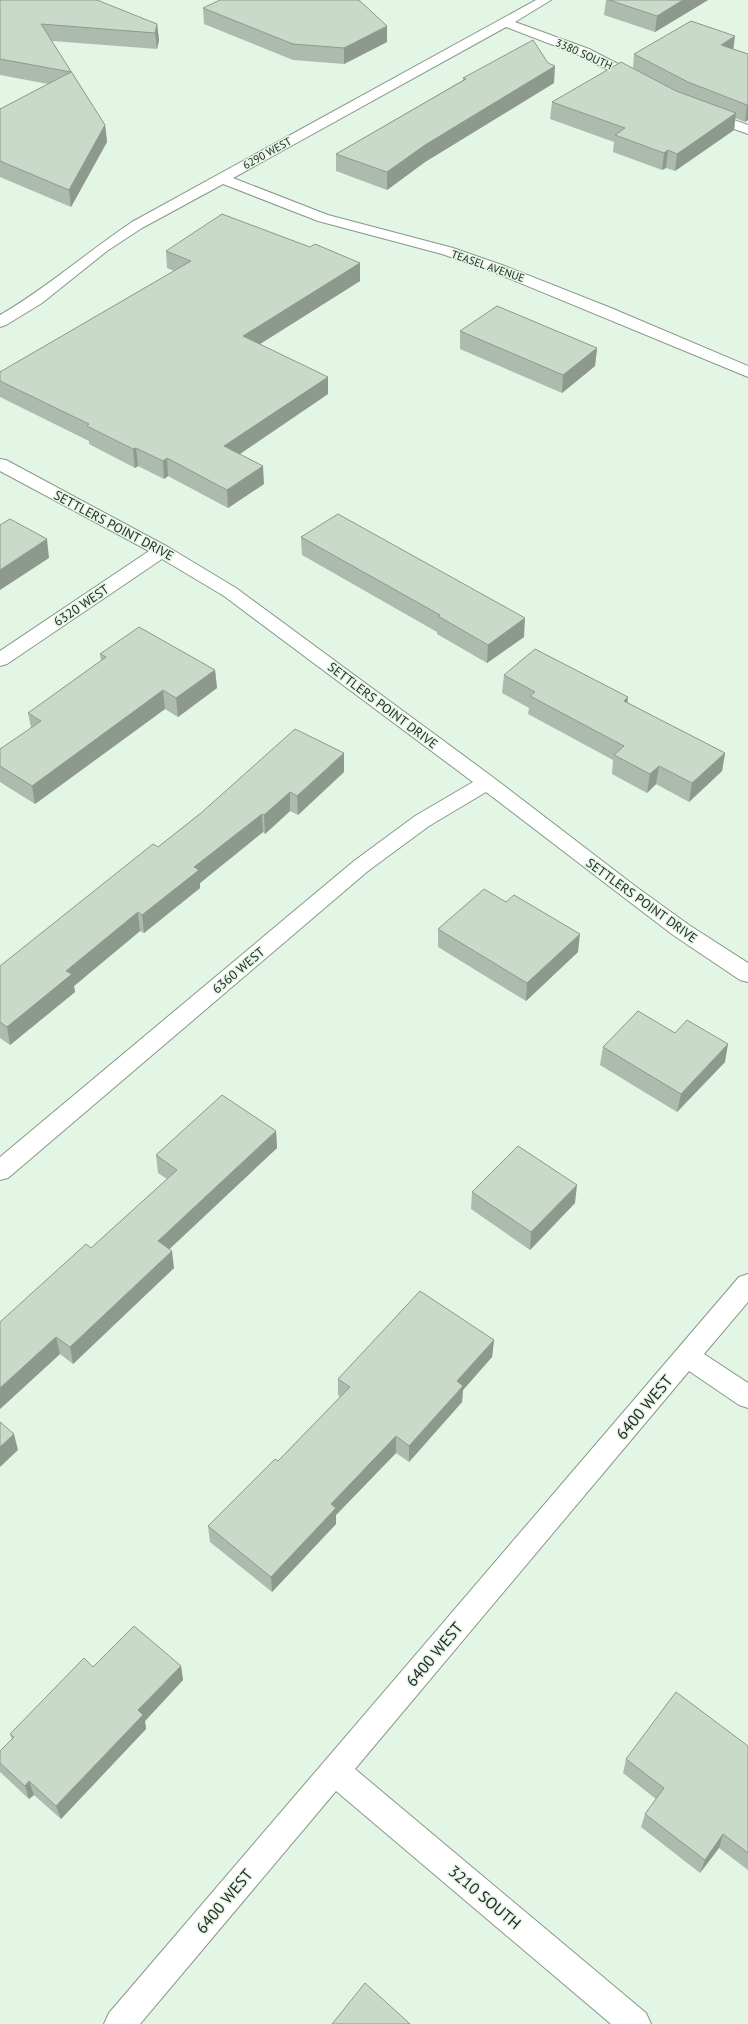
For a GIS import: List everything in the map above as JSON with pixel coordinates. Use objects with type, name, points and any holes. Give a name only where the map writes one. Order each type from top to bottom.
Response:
[{"type":"street","name":"6290 WEST","points":[[0,322],[37,300],[119,236],[544,0]]},
{"type":"street","name":"3380 SOUTH","points":[[505,22],[584,52],[653,88]]},
{"type":"street","points":[[692,108],[748,130]]},
{"type":"street","name":"TEASEL AVENUE","points":[[222,178],[277,202],[314,215],[357,229],[458,255],[519,276],[748,372]]},
{"type":"street","name":"SETTLERS POINT DRIVE","points":[[0,464],[162,550],[230,592],[487,783],[640,900],[681,930],[748,974]]},
{"type":"street","name":"6320 WEST","points":[[0,660],[162,550]]},
{"type":"street","name":"6360 WEST","points":[[0,1171],[361,866],[422,821],[487,783]]},
{"type":"street","name":"6400 WEST","points":[[120,2024],[748,1284]]},
{"type":"street","points":[[687,1356],[748,1397]]},
{"type":"street","name":"3210 SOUTH","points":[[335,1771],[635,2024]]},
{"type":"building","points":[[0,0],[97,0],[157,24],[155,33],[41,24],[105,125],[69,190],[0,161],[0,109],[71,72],[0,59]]},
{"type":"building","points":[[220,0],[359,0],[387,26],[344,48],[293,44],[203,8]]},
{"type":"building","points":[[609,0],[683,0],[657,16]]},
{"type":"building","points":[[691,21],[735,36],[721,45],[748,54],[748,105],[688,82],[634,54]]},
{"type":"building","points":[[533,40],[548,63],[555,66],[425,145],[387,172],[336,154],[466,79],[463,78]]},
{"type":"building","points":[[621,62],[676,91],[736,113],[677,154],[668,150],[664,153],[615,135],[625,128],[552,102]]},
{"type":"building","points":[[222,214],[310,247],[315,244],[360,263],[243,336],[328,377],[224,446],[263,466],[227,490],[167,458],[163,461],[136,448],[133,449],[87,426],[89,424],[0,381],[0,372],[191,261],[166,251]]},
{"type":"building","points":[[497,306],[597,348],[563,375],[460,331]]},
{"type":"building","points":[[338,514],[525,618],[488,645],[438,616],[440,615],[301,537]]},
{"type":"building","points":[[10,519],[47,539],[0,570],[0,525]]},
{"type":"building","points":[[139,627],[215,670],[176,698],[163,690],[32,786],[0,766],[0,749],[41,721],[28,713],[106,657],[100,654]]},
{"type":"building","points":[[535,649],[628,697],[624,701],[725,753],[692,783],[659,766],[650,774],[614,755],[624,746],[530,696],[535,692],[504,675]]},
{"type":"building","points":[[295,729],[344,753],[297,796],[290,792],[264,815],[262,814],[194,867],[199,870],[142,915],[138,912],[66,971],[72,974],[7,1027],[0,1022],[0,966],[153,844],[158,847],[201,813]]},
{"type":"building","points":[[484,889],[506,902],[514,895],[580,934],[527,983],[438,929]]},
{"type":"building","points":[[638,1011],[675,1033],[687,1020],[728,1044],[681,1094],[603,1047]]},
{"type":"building","points":[[222,1095],[276,1131],[158,1241],[172,1251],[70,1347],[56,1337],[0,1388],[0,1322],[86,1244],[91,1248],[177,1170],[156,1155]]},
{"type":"building","points":[[518,1146],[577,1185],[531,1232],[472,1192]]},
{"type":"building","points":[[420,1291],[494,1340],[457,1381],[463,1386],[409,1446],[396,1436],[331,1504],[336,1508],[271,1577],[208,1526],[275,1459],[278,1461],[350,1387],[338,1379]]},
{"type":"building","points":[[0,1422],[14,1434],[0,1447]]},
{"type":"building","points":[[134,1626],[181,1666],[138,1710],[143,1715],[56,1806],[29,1781],[25,1786],[0,1763],[0,1751],[14,1737],[10,1734],[84,1658],[93,1667]]},
{"type":"building","points":[[676,1692],[748,1746],[748,1853],[723,1834],[705,1860],[645,1814],[664,1788],[626,1759]]},
{"type":"building","points":[[365,1983],[410,2024],[332,2024]]}]
